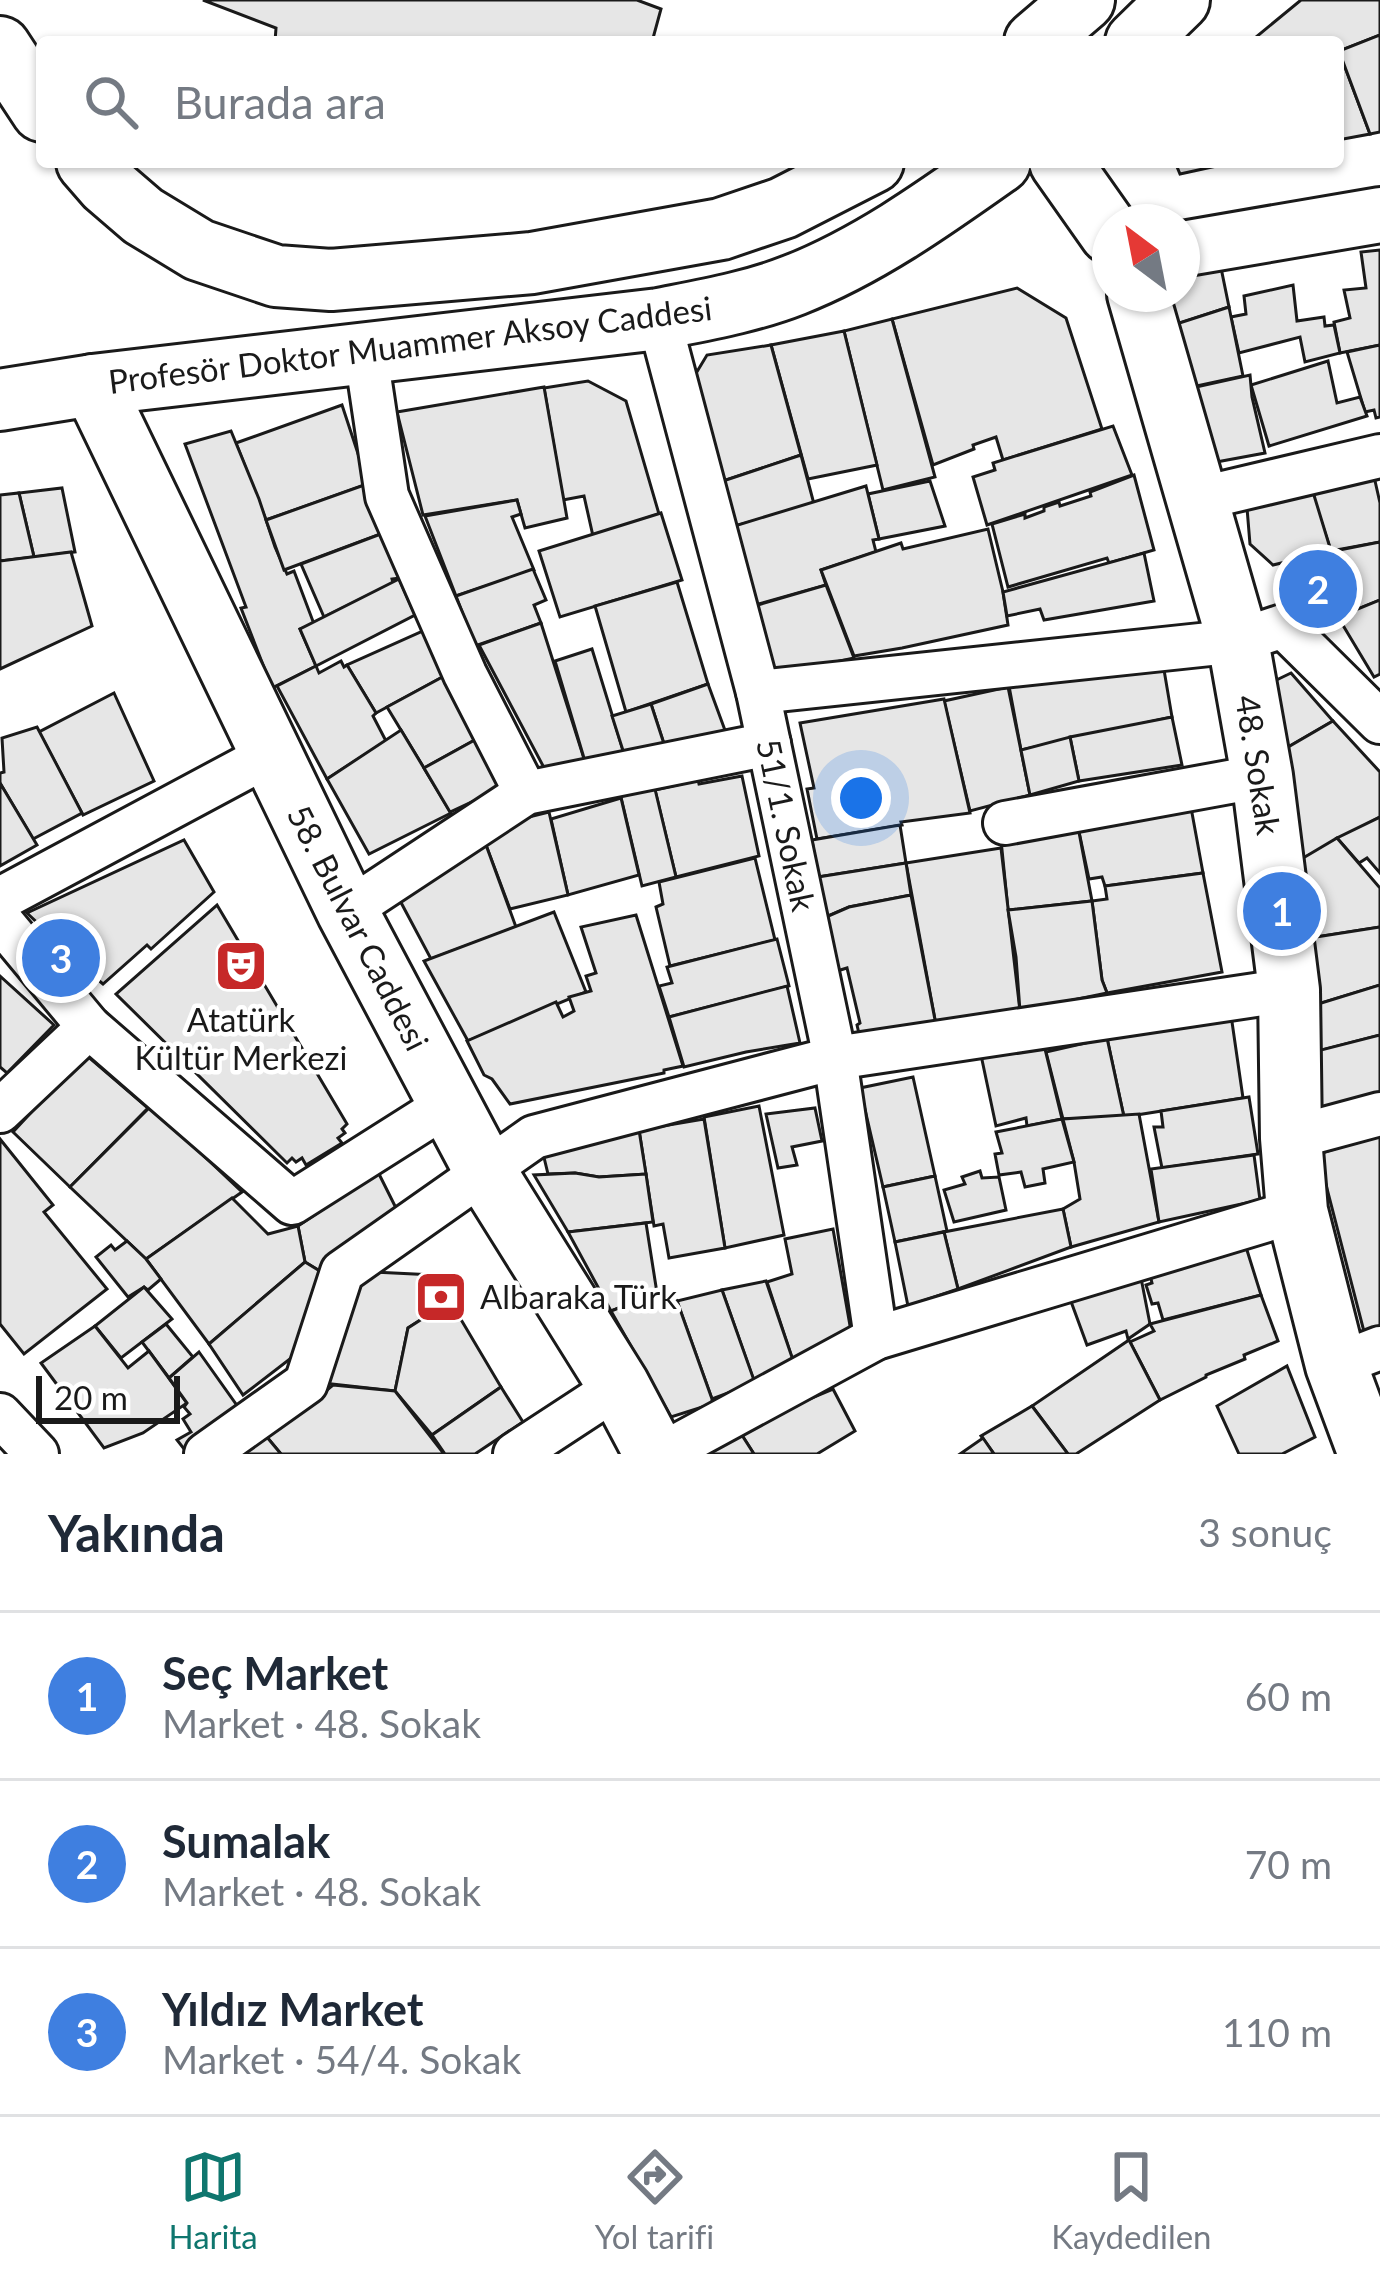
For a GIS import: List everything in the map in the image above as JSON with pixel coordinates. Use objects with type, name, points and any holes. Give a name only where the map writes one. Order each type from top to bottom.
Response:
[{"type":"main road","points":[[1042,36],[1084,0]]},
{"type":"main road","points":[[1142,36],[1179,0]]},
{"type":"main road","points":[[0,47],[36,102]]},
{"type":"main road","name":"Profesör Doktor Muammer Aksoy Caddesi","points":[[92,168],[143,216],[200,250],[276,276],[331,280],[532,263],[721,230],[783,208],[861,168]]},
{"type":"main road","name":"Profesör Doktor Muammer Aksoy Caddesi","points":[[0,400],[659,319],[732,304],[791,286],[840,264],[992,168]]},
{"type":"main road","points":[[1064,168],[1092,207]]},
{"type":"main road","name":"48. Sokak","points":[[1143,312],[1238,641],[1262,776],[1288,990],[1291,1138],[1298,1211],[1358,1356],[1358,1450]]},
{"type":"main road","name":"58. Bulvar Caddesi","points":[[93,385],[346,911],[487,1173],[658,1454]]},
{"type":"street","points":[[1200,246],[1380,215]]},
{"type":"street","name":"51/1. Sokak","points":[[659,319],[758,692],[836,1058],[876,1338]]},
{"type":"street","points":[[366,355],[388,496],[465,674],[526,793]]},
{"type":"street","points":[[1198,500],[1380,456]]},
{"type":"street","points":[[758,692],[1238,641],[1283,626],[1380,722]]},
{"type":"street","points":[[346,911],[526,793],[769,744]]},
{"type":"street","points":[[0,899],[269,755]]},
{"type":"street","points":[[1004,823],[1262,776]]},
{"type":"street","points":[[0,920],[89,1027],[292,1203],[450,1103]]},
{"type":"street","points":[[206,1454],[306,1383],[342,1272],[534,1137],[836,1058],[1288,990]]},
{"type":"street","points":[[0,1111],[89,1027]]},
{"type":"street","points":[[1291,1138],[1380,1114]]},
{"type":"street","points":[[658,1454],[876,1338],[1298,1211]]},
{"type":"street","points":[[515,1454],[619,1386]]},
{"type":"street","points":[[0,1415],[37,1454]]},
{"type":"building","points":[[203,0],[637,0],[661,9],[654,36],[275,36],[276,28]]},
{"type":"building","points":[[1301,0],[1380,0],[1380,35],[1344,49],[1344,36],[1257,36]]},
{"type":"building","points":[[1380,35],[1380,132],[1370,134],[1344,64],[1344,49]]},
{"type":"building","points":[[1344,64],[1370,134],[1344,139]]},
{"type":"building","points":[[1380,250],[1380,345],[1340,353],[1334,322],[1350,318],[1344,290],[1366,288],[1361,252]]},
{"type":"building","points":[[1218,253],[1229,307],[1168,327],[1163,312],[1200,312],[1200,256]]},
{"type":"building","points":[[1293,285],[1297,321],[1324,317],[1325,326],[1334,325],[1340,353],[1305,362],[1300,337],[1239,353],[1231,317],[1246,314],[1244,296]]},
{"type":"building","points":[[1017,288],[1066,318],[1102,429],[1003,460],[996,437],[933,465],[892,319]]},
{"type":"building","points":[[1229,307],[1243,376],[1192,387],[1170,326]]},
{"type":"building","points":[[892,319],[935,477],[883,490],[844,331]]},
{"type":"building","points":[[844,331],[877,465],[808,479],[771,345]]},
{"type":"building","points":[[771,345],[801,455],[720,482],[692,380],[707,355]]},
{"type":"building","points":[[1380,345],[1380,417],[1376,418],[1374,410],[1365,412],[1347,352]]},
{"type":"building","points":[[1328,361],[1337,403],[1360,397],[1367,416],[1269,446],[1251,385]]},
{"type":"building","points":[[1250,375],[1265,453],[1211,463],[1187,389]]},
{"type":"building","points":[[588,381],[626,401],[659,514],[593,536],[584,496],[563,500],[544,388]]},
{"type":"building","points":[[544,387],[567,518],[525,528],[517,500],[423,515],[397,412]]},
{"type":"building","points":[[342,405],[368,484],[266,520],[236,443]]},
{"type":"building","points":[[1113,426],[1132,475],[987,525],[973,477],[995,470],[993,463]]},
{"type":"building","points":[[231,431],[275,547],[287,574],[294,571],[314,624],[300,629],[316,666],[272,688],[185,444]]},
{"type":"building","points":[[801,455],[814,504],[728,528],[720,482]]},
{"type":"building","points":[[1373,472],[1380,503],[1380,542],[1331,551],[1311,490]]},
{"type":"building","points":[[1134,475],[1154,550],[1109,563],[1107,558],[1008,587],[992,524],[1091,496],[1090,492]]},
{"type":"building","points":[[930,481],[945,526],[879,539],[868,494]]},
{"type":"building","points":[[367,484],[386,532],[284,570],[266,520]]},
{"type":"building","points":[[866,486],[879,539],[873,540],[876,552],[821,570],[826,585],[755,605],[728,528]]},
{"type":"building","points":[[62,488],[75,552],[34,557],[19,493]]},
{"type":"building","points":[[1313,492],[1331,551],[1273,565],[1250,544],[1247,508]]},
{"type":"building","points":[[19,493],[34,557],[0,561],[0,495]]},
{"type":"building","points":[[517,500],[521,514],[512,517],[534,570],[456,596],[425,516]]},
{"type":"building","points":[[661,513],[682,580],[560,617],[539,551]]},
{"type":"building","points":[[988,529],[1008,625],[854,656],[821,570],[901,543],[903,549]]},
{"type":"building","points":[[386,532],[400,578],[324,617],[301,564]]},
{"type":"building","points":[[1380,542],[1380,600],[1336,618],[1299,558]]},
{"type":"building","points":[[71,552],[92,626],[0,669],[0,561]]},
{"type":"building","points":[[1144,553],[1154,601],[1044,620],[1040,609],[1007,616],[1003,592]]},
{"type":"building","points":[[533,569],[546,600],[534,605],[541,623],[475,646],[456,596]]},
{"type":"building","points":[[399,579],[415,615],[316,666],[300,629]]},
{"type":"building","points":[[677,582],[708,684],[626,712],[595,606]]},
{"type":"building","points":[[826,585],[854,658],[766,677],[751,607]]},
{"type":"building","points":[[1380,600],[1380,674],[1374,677],[1338,617]]},
{"type":"building","points":[[541,623],[587,768],[550,779],[479,645]]},
{"type":"building","points":[[423,631],[448,674],[376,713],[347,665]]},
{"type":"building","points":[[592,649],[626,760],[587,768],[555,661]]},
{"type":"building","points":[[1162,658],[1172,717],[1021,750],[1009,686]]},
{"type":"building","points":[[341,661],[376,713],[373,716],[386,741],[327,779],[277,686],[316,666],[319,673]]},
{"type":"building","points":[[1291,673],[1333,721],[1271,757],[1258,689]]},
{"type":"building","points":[[448,674],[482,736],[424,768],[387,707]]},
{"type":"building","points":[[708,684],[726,733],[666,750],[651,704]]},
{"type":"building","points":[[1008,687],[1030,795],[970,811],[944,701]]},
{"type":"building","points":[[114,693],[154,781],[83,815],[39,732]]},
{"type":"building","points":[[944,699],[970,813],[817,839],[807,789],[814,788],[800,723]]},
{"type":"building","points":[[651,704],[666,750],[626,760],[612,716]]},
{"type":"building","points":[[1172,717],[1182,765],[1079,781],[1070,737]]},
{"type":"building","points":[[1333,721],[1380,772],[1380,817],[1298,861],[1271,757]]},
{"type":"building","points":[[37,727],[82,813],[33,839],[0,783],[0,773],[4,772],[2,738]]},
{"type":"building","points":[[401,730],[451,813],[369,854],[327,779]]},
{"type":"building","points":[[482,736],[510,784],[450,812],[424,768]]},
{"type":"building","points":[[1070,737],[1079,781],[1030,795],[1021,750]]},
{"type":"building","points":[[742,776],[759,856],[676,877],[655,790]]},
{"type":"building","points":[[0,783],[37,845],[0,866]]},
{"type":"building","points":[[654,785],[676,877],[642,886],[620,793]]},
{"type":"building","points":[[621,798],[639,875],[568,895],[551,819]]},
{"type":"building","points":[[1190,802],[1203,873],[1105,886],[1102,877],[1089,879],[1078,827]]},
{"type":"building","points":[[549,812],[568,895],[510,909],[480,829]]},
{"type":"building","points":[[1380,817],[1380,873],[1367,858],[1359,863],[1337,838]]},
{"type":"building","points":[[900,825],[906,863],[818,877],[812,840]]},
{"type":"building","points":[[1078,827],[1092,901],[1008,910],[1001,840]]},
{"type":"building","points":[[1337,838],[1380,888],[1380,927],[1297,940],[1298,861]]},
{"type":"building","points":[[184,840],[214,892],[151,949],[147,945],[103,984],[63,951],[52,928],[45,930],[27,913]]},
{"type":"building","points":[[486,845],[516,927],[431,959],[397,895]]},
{"type":"building","points":[[1001,848],[1020,1011],[936,1025],[906,863]]},
{"type":"building","points":[[755,858],[775,940],[670,966],[656,907],[663,904],[659,882]]},
{"type":"building","points":[[906,863],[911,895],[849,907],[826,917],[818,877]]},
{"type":"building","points":[[1203,873],[1222,972],[1107,993],[1092,901],[1107,899],[1105,886]]},
{"type":"building","points":[[911,895],[936,1025],[860,1038],[847,968],[837,971],[826,917],[849,907]]},
{"type":"building","points":[[1092,901],[1107,993],[1020,1011],[1008,910]]},
{"type":"building","points":[[217,905],[347,1124],[338,1138],[342,1143],[306,1165],[302,1158],[287,1163],[116,994]]},
{"type":"building","points":[[554,912],[586,992],[468,1041],[424,961]]},
{"type":"building","points":[[636,915],[683,1066],[510,1104],[484,1075],[467,1041],[556,1002],[563,1017],[574,1011],[569,997],[591,991],[586,976],[596,973],[581,927]]},
{"type":"building","points":[[1380,927],[1380,985],[1305,1008],[1297,940]]},
{"type":"building","points":[[777,939],[789,986],[669,1017],[659,986],[672,983],[667,967]]},
{"type":"building","points":[[0,976],[54,1025],[7,1073],[0,1067]]},
{"type":"building","points":[[1380,985],[1380,1035],[1311,1053],[1305,1008]]},
{"type":"building","points":[[787,986],[800,1043],[684,1067],[669,1017]]},
{"type":"building","points":[[1231,1015],[1243,1098],[1124,1117],[1107,1038]]},
{"type":"building","points":[[1380,1035],[1380,1103],[1321,1122],[1309,1053]]},
{"type":"building","points":[[1107,1038],[1124,1117],[1063,1119],[1046,1052]]},
{"type":"building","points":[[1044,1045],[1062,1119],[1027,1126],[1026,1118],[996,1126],[981,1055]]},
{"type":"building","points":[[85,1054],[148,1108],[70,1187],[13,1132]]},
{"type":"building","points":[[913,1077],[935,1176],[883,1187],[860,1088]]},
{"type":"building","points":[[1249,1097],[1258,1154],[1162,1168],[1154,1127],[1163,1127],[1161,1111]]},
{"type":"building","points":[[151,1106],[242,1192],[146,1259],[70,1187]]},
{"type":"building","points":[[759,1106],[784,1235],[725,1248],[704,1117]]},
{"type":"building","points":[[815,1108],[822,1141],[792,1147],[797,1165],[778,1168],[766,1114]]},
{"type":"building","points":[[1139,1114],[1159,1222],[1071,1247],[1063,1209],[1080,1199],[1063,1119]]},
{"type":"building","points":[[704,1119],[725,1248],[669,1258],[663,1224],[654,1226],[639,1130]]},
{"type":"building","points":[[1062,1119],[1074,1162],[1043,1169],[1045,1183],[1025,1187],[1021,1172],[999,1175],[995,1154],[1002,1153],[996,1132]]},
{"type":"building","points":[[639,1130],[646,1174],[548,1174],[541,1145]]},
{"type":"building","points":[[1380,1135],[1380,1341],[1368,1347],[1318,1154]]},
{"type":"building","points":[[0,1139],[53,1205],[44,1212],[107,1289],[24,1354],[0,1324]]},
{"type":"building","points":[[1254,1155],[1260,1200],[1159,1222],[1151,1169]]},
{"type":"building","points":[[980,1171],[982,1178],[999,1177],[1006,1210],[954,1222],[944,1190],[965,1184],[962,1177]]},
{"type":"building","points":[[378,1172],[402,1220],[323,1273],[305,1262],[298,1226]]},
{"type":"building","points":[[646,1174],[653,1222],[568,1232],[534,1175],[599,1177]]},
{"type":"building","points":[[935,1176],[947,1231],[895,1242],[883,1187]]},
{"type":"building","points":[[232,1198],[268,1234],[298,1226],[305,1262],[209,1344],[146,1259]]},
{"type":"building","points":[[1063,1209],[1071,1247],[958,1289],[944,1232]]},
{"type":"building","points":[[646,1223],[657,1293],[611,1311],[568,1232]]},
{"type":"building","points":[[833,1229],[852,1337],[794,1364],[767,1282],[792,1274],[785,1239]]},
{"type":"building","points":[[944,1232],[958,1289],[908,1306],[895,1242]]},
{"type":"building","points":[[127,1241],[161,1279],[128,1297],[96,1257],[111,1245],[115,1250]]},
{"type":"building","points":[[1246,1247],[1261,1295],[1163,1320],[1146,1285],[1152,1283],[1149,1271]]},
{"type":"building","points":[[305,1262],[328,1276],[299,1352],[243,1395],[209,1344]]},
{"type":"building","points":[[353,1271],[434,1275],[450,1301],[408,1328],[395,1391],[323,1383]]},
{"type":"building","points":[[1141,1278],[1150,1324],[1128,1339],[1126,1331],[1087,1345],[1069,1296]]},
{"type":"building","points":[[766,1281],[796,1369],[755,1384],[722,1290]]},
{"type":"building","points":[[144,1287],[172,1319],[121,1358],[95,1326]]},
{"type":"building","points":[[722,1290],[755,1383],[712,1399],[677,1301]]},
{"type":"building","points":[[657,1293],[669,1306],[677,1301],[712,1399],[712,1404],[671,1417],[611,1311]]},
{"type":"building","points":[[1261,1295],[1278,1341],[1160,1400],[1130,1342],[1154,1331],[1150,1324]]},
{"type":"building","points":[[450,1301],[501,1387],[432,1435],[395,1391],[408,1328]]},
{"type":"building","points":[[166,1324],[193,1357],[169,1378],[142,1342]]},
{"type":"building","points":[[95,1326],[128,1368],[149,1351],[187,1403],[143,1433],[104,1448],[41,1363]]},
{"type":"building","points":[[1129,1340],[1160,1400],[1076,1454],[1068,1454],[1032,1406]]},
{"type":"building","points":[[199,1352],[243,1414],[188,1454],[177,1440],[191,1432],[183,1419],[190,1414],[169,1378]]},
{"type":"building","points":[[1287,1366],[1315,1437],[1282,1454],[1239,1454],[1217,1406]]},
{"type":"building","points":[[333,1385],[395,1391],[444,1454],[281,1454],[261,1430]]},
{"type":"building","points":[[501,1387],[523,1422],[475,1454],[445,1454],[432,1435]]},
{"type":"building","points":[[833,1389],[855,1431],[817,1454],[754,1454],[738,1429]]},
{"type":"building","points":[[1032,1406],[1068,1454],[994,1454],[981,1436]]},
{"type":"building","points":[[738,1429],[754,1454],[700,1454]]},
{"type":"building","points":[[261,1430],[281,1454],[224,1454]]},
{"type":"building","points":[[983,1438],[994,1454],[960,1454]]},
{"type":"place","name":"Sumalak","points":[[1318,589]]},
{"type":"place","name":"Seç Market","points":[[1282,911]]},
{"type":"place","name":"Yıldız Market","points":[[61,958]]},
{"type":"place","name":"Atatürk Kültür Merkezi","points":[[241,966]]},
{"type":"place","name":"Albaraka Türk","points":[[441,1297]]}]
